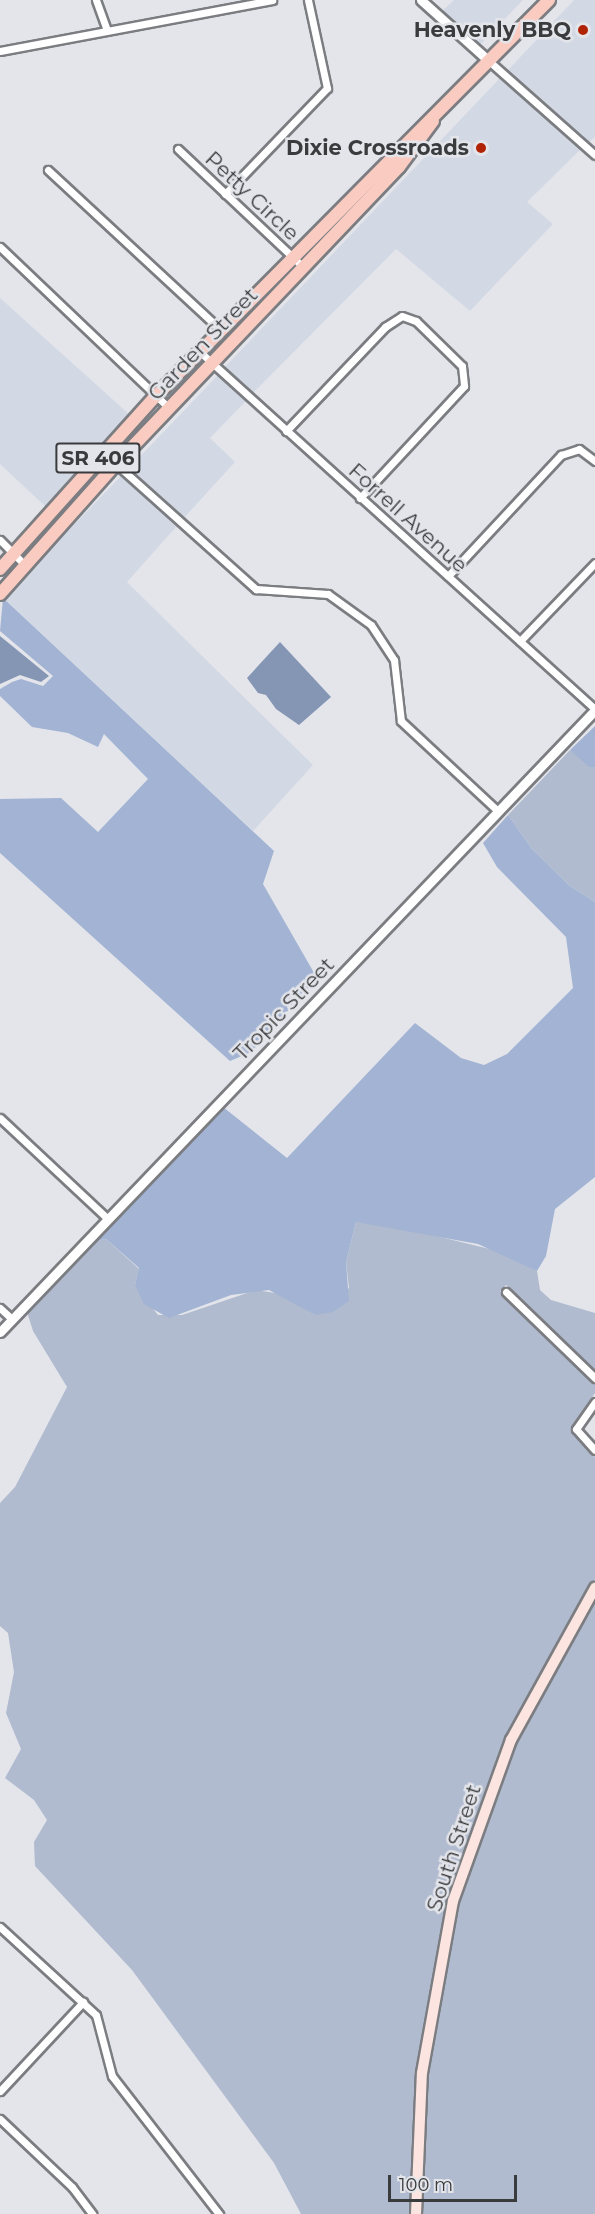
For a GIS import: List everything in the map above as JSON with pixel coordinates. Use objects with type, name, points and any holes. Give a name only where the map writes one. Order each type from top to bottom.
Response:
[{"type":"main road","name":"Garden Street","points":[[0,594],[116,464],[399,167],[433,120],[549,0]]},
{"type":"main road","name":"Garden Street","points":[[0,569],[156,396],[411,134],[433,120]]},
{"type":"main road","name":"South Street","points":[[416,2214],[422,2073],[453,1902],[511,1740],[595,1588]]},
{"type":"street","points":[[96,0],[106,28]]},
{"type":"street","points":[[0,51],[106,28],[272,0]]},
{"type":"street","points":[[225,194],[327,88],[308,0]]},
{"type":"street","points":[[421,0],[595,155]]},
{"type":"street","name":"Petty Circle","points":[[178,149],[303,267]]},
{"type":"street","points":[[48,170],[221,330]]},
{"type":"street","points":[[0,247],[169,408]]},
{"type":"street","points":[[286,431],[391,321],[412,318],[445,347],[465,370],[465,386],[360,498]]},
{"type":"street","name":"Forrell Avenue","points":[[200,352],[595,710]]},
{"type":"street","points":[[448,576],[561,455],[579,449],[595,461]]},
{"type":"street","points":[[116,464],[256,589],[318,591],[339,600],[366,620],[383,638],[394,660],[401,721],[498,811]]},
{"type":"street","points":[[0,540],[26,566]]},
{"type":"street","points":[[520,641],[595,563]]},
{"type":"street","name":"Tropic Street","points":[[0,1332],[595,710]]},
{"type":"street","points":[[0,1118],[108,1219]]},
{"type":"street","points":[[506,1292],[595,1378]]},
{"type":"street","points":[[0,1308],[12,1319]]},
{"type":"street","points":[[595,1402],[576,1429],[595,1450]]},
{"type":"street","points":[[0,1927],[83,2002],[102,2024],[112,2076],[219,2214]]},
{"type":"street","points":[[1,2089],[83,2002]]},
{"type":"street","points":[[0,2119],[72,2187],[92,2214]]},
{"type":"shaded area","points":[[454,0],[523,0],[479,46],[441,12]]},
{"type":"shaded area","points":[[574,0],[595,0],[595,137],[588,143],[507,71]]},
{"type":"shaded area","points":[[501,77],[581,149],[527,202],[553,224],[470,311],[396,249],[252,394],[224,368]]},
{"type":"shaded area","points":[[0,298],[130,415],[47,508],[0,464]]},
{"type":"shaded area","points":[[218,375],[246,401],[210,438],[235,462],[182,520],[128,469]]},
{"type":"shaded area","points":[[122,475],[176,527],[127,582],[313,765],[253,831],[3,598]]},
{"type":"shaded area","points":[[3,598],[274,851],[263,884],[317,978],[251,1052],[230,1061],[0,853],[0,799],[61,798],[98,832],[148,779],[104,734],[98,747],[68,733],[32,727],[0,696],[0,689],[12,682],[21,679],[43,686],[53,676],[0,631]]},
{"type":"shaded area","points":[[0,636],[49,676],[41,682],[20,675],[0,684]]},
{"type":"shaded area","points":[[280,642],[331,697],[299,725],[276,709],[266,695],[258,693],[247,678]]},
{"type":"shaded area","points":[[595,726],[595,767],[589,767],[570,750]]},
{"type":"shaded area","points":[[570,750],[595,767],[595,902],[570,886],[532,849],[508,815]]},
{"type":"shaded area","points":[[508,815],[532,849],[570,886],[595,902],[595,1177],[555,1209],[546,1256],[537,1271],[478,1244],[356,1222],[346,1262],[349,1301],[333,1312],[315,1315],[269,1290],[231,1295],[169,1318],[144,1304],[135,1285],[139,1268],[106,1239],[96,1241],[223,1107],[287,1158],[415,1023],[461,1058],[484,1065],[507,1054],[573,988],[566,937],[497,867],[483,843]]},
{"type":"shaded area","points":[[356,1222],[387,1224],[506,1253],[537,1271],[540,1290],[551,1300],[595,1313],[595,1372],[506,1285],[500,1291],[595,1384],[595,1393],[572,1426],[595,1457],[595,1579],[507,1737],[448,1899],[417,2073],[411,2214],[301,2214],[274,2163],[132,1970],[35,1866],[34,1842],[47,1820],[34,1800],[5,1778],[21,1749],[6,1713],[14,1672],[8,1633],[0,1626],[0,1503],[15,1487],[67,1387],[33,1331],[27,1312],[95,1241],[106,1239],[139,1269],[135,1285],[158,1315],[182,1315],[256,1290],[281,1294],[315,1315],[349,1288],[346,1262]]},
{"type":"shaded area","points":[[595,1597],[595,2214],[421,2214],[427,2075],[457,1903],[516,1742]]},
{"type":"place","name":"Heavenly BBQ","points":[[583,30]]},
{"type":"place","name":"Dixie Crossroads","points":[[481,148]]}]
